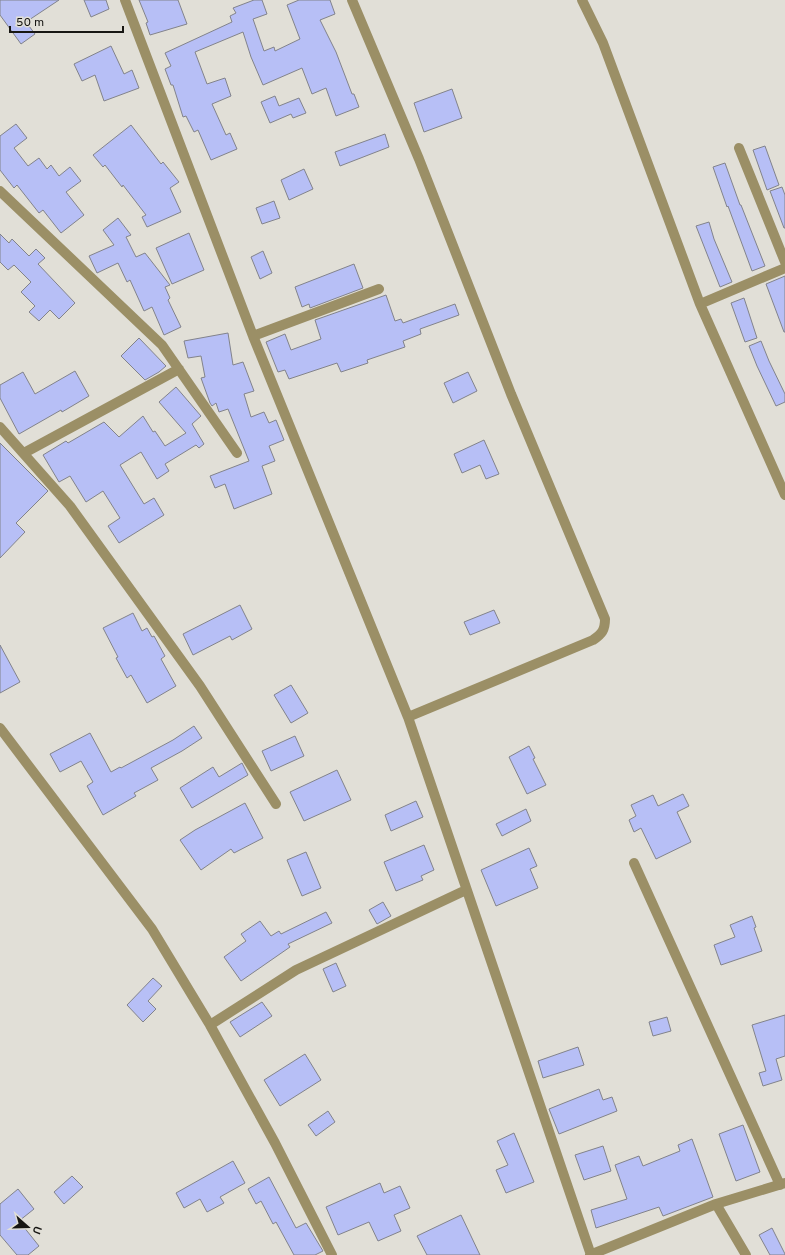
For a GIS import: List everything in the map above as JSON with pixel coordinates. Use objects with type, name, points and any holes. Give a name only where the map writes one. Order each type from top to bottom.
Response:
[{"type":"street","points":[[125,0],[253,336],[408,717],[590,1255],[716,1204],[782,1184],[634,863]]},
{"type":"street","points":[[352,0],[419,159],[511,394],[604,619],[605,628],[601,635],[593,640],[408,717]]},
{"type":"street","points":[[582,0],[603,43],[700,304],[785,495]]},
{"type":"street","points":[[739,148],[785,262]]},
{"type":"street","points":[[0,191],[162,345],[237,453]]},
{"type":"street","points":[[700,304],[785,268]]},
{"type":"street","points":[[253,336],[379,289]]},
{"type":"street","points":[[24,452],[179,369]]},
{"type":"street","points":[[2,433],[24,452],[70,506],[190,673],[276,804]]},
{"type":"street","points":[[0,728],[152,930],[210,1024],[275,1143],[332,1255]]},
{"type":"street","points":[[210,1024],[296,970],[466,890]]},
{"type":"street","points":[[716,1204],[746,1255]]},
{"type":"building","points":[[0,0],[59,0],[26,22],[35,34],[21,44],[0,15]]},
{"type":"building","points":[[84,0],[106,0],[109,9],[91,17]]},
{"type":"building","points":[[139,0],[178,0],[187,24],[150,35],[146,23],[148,22]]},
{"type":"building","points":[[254,0],[262,0],[267,14],[253,19],[264,51],[274,47],[275,51],[300,39],[287,5],[299,0],[330,0],[335,14],[320,20],[336,52],[352,94],[354,94],[359,107],[336,116],[326,88],[312,94],[302,68],[263,85],[251,57],[243,32],[195,52],[207,84],[225,78],[231,96],[212,104],[226,135],[230,133],[237,149],[211,160],[198,130],[194,132],[186,116],[183,117],[173,85],[171,85],[165,69],[171,66],[165,53],[232,22],[230,16],[236,13],[233,8]]},
{"type":"building","points":[[111,46],[124,74],[132,70],[139,88],[104,101],[95,75],[82,81],[74,64]]},
{"type":"building","points":[[452,89],[462,118],[424,132],[414,103]]},
{"type":"building","points":[[275,96],[279,106],[299,98],[306,113],[293,118],[291,114],[270,123],[261,102]]},
{"type":"building","points":[[16,124],[27,138],[14,148],[28,166],[39,158],[47,169],[51,165],[59,176],[70,167],[81,181],[66,192],[84,215],[61,233],[43,210],[39,213],[17,185],[14,188],[0,170],[0,136]]},
{"type":"building","points":[[131,125],[161,164],[163,162],[179,182],[170,188],[181,212],[147,227],[142,217],[146,215],[123,185],[122,187],[105,165],[103,167],[93,155]]},
{"type":"building","points":[[385,134],[389,147],[340,166],[335,152]]},
{"type":"building","points":[[765,146],[779,185],[767,190],[753,150]]},
{"type":"building","points":[[725,163],[740,205],[765,266],[752,271],[713,167]]},
{"type":"building","points":[[304,169],[313,189],[289,200],[281,180]]},
{"type":"building","points":[[782,187],[785,195],[785,228],[770,191]]},
{"type":"building","points":[[274,201],[280,218],[262,224],[256,208]]},
{"type":"building","points":[[118,218],[131,235],[126,237],[136,257],[145,253],[170,285],[165,287],[170,298],[168,300],[181,327],[164,335],[152,307],[144,311],[130,280],[127,282],[118,263],[97,273],[89,256],[114,245],[103,230]]},
{"type":"building","points":[[709,222],[714,239],[732,282],[720,287],[696,226]]},
{"type":"building","points":[[189,233],[204,270],[172,284],[156,248]]},
{"type":"building","points":[[0,234],[9,243],[12,239],[29,256],[36,249],[45,258],[38,264],[75,303],[59,319],[50,310],[39,321],[29,312],[35,306],[21,292],[31,282],[14,265],[8,270],[0,262]]},
{"type":"building","points":[[263,251],[272,273],[260,279],[251,257]]},
{"type":"building","points":[[354,264],[363,288],[310,308],[309,304],[302,307],[295,287]]},
{"type":"building","points":[[785,276],[785,332],[784,332],[766,284]]},
{"type":"building","points":[[386,295],[395,321],[401,319],[403,323],[455,304],[459,315],[420,329],[421,334],[403,341],[405,347],[367,360],[368,363],[341,372],[337,363],[289,379],[285,370],[278,372],[266,342],[285,334],[291,350],[321,339],[315,320]]},
{"type":"building","points":[[744,298],[757,338],[745,342],[731,303]]},
{"type":"building","points":[[228,333],[233,365],[243,362],[254,391],[244,394],[251,417],[264,412],[269,423],[276,420],[284,440],[269,446],[275,461],[262,466],[272,494],[234,509],[225,484],[215,488],[210,476],[249,461],[228,409],[219,412],[216,403],[212,406],[210,403],[201,378],[205,377],[201,356],[188,358],[184,341]]},
{"type":"building","points":[[139,338],[166,366],[145,380],[121,356]]},
{"type":"building","points":[[761,341],[785,394],[785,402],[776,406],[749,346]]},
{"type":"building","points":[[75,371],[89,396],[19,434],[0,398],[0,385],[23,372],[35,394]]},
{"type":"building","points":[[468,372],[477,391],[453,403],[444,383]]},
{"type":"building","points":[[176,387],[201,416],[192,424],[204,444],[199,448],[196,445],[165,464],[169,471],[157,479],[141,452],[120,465],[144,504],[154,498],[164,515],[119,543],[108,526],[120,518],[103,491],[86,502],[70,476],[59,482],[43,455],[66,441],[68,443],[104,422],[119,437],[143,416],[153,432],[155,431],[165,446],[186,433],[159,402]]},
{"type":"building","points":[[484,440],[499,474],[486,479],[480,465],[462,473],[454,454]]},
{"type":"building","points":[[0,443],[48,491],[16,523],[25,532],[0,558]]},
{"type":"building","points":[[240,605],[252,629],[232,640],[230,636],[193,655],[183,634]]},
{"type":"building","points":[[494,610],[500,623],[470,635],[464,622]]},
{"type":"building","points":[[133,613],[142,631],[147,628],[152,637],[154,636],[165,656],[161,659],[176,686],[147,703],[131,675],[127,678],[116,658],[118,657],[103,628]]},
{"type":"building","points":[[0,645],[20,682],[0,693]]},
{"type":"building","points":[[291,685],[308,713],[291,723],[274,695]]},
{"type":"building","points":[[194,726],[202,738],[151,768],[158,780],[134,793],[136,796],[103,815],[87,786],[93,782],[81,761],[60,772],[50,754],[90,733],[111,772],[173,740]]},
{"type":"building","points":[[295,736],[304,756],[271,771],[262,751]]},
{"type":"building","points":[[529,746],[535,758],[533,759],[546,785],[527,794],[509,757]]},
{"type":"building","points":[[242,763],[248,775],[192,808],[180,788],[213,767],[219,777]]},
{"type":"building","points":[[337,770],[351,800],[304,821],[290,792]]},
{"type":"building","points":[[683,794],[689,806],[677,812],[691,842],[656,859],[641,828],[634,832],[629,820],[636,816],[631,805],[653,795],[658,806]]},
{"type":"building","points":[[416,801],[423,817],[391,831],[385,815]]},
{"type":"building","points":[[245,803],[263,838],[234,853],[231,849],[201,870],[180,840],[195,830]]},
{"type":"building","points":[[526,809],[531,821],[502,836],[496,824]]},
{"type":"building","points":[[424,845],[434,870],[421,876],[423,880],[396,891],[384,862]]},
{"type":"building","points":[[529,848],[537,866],[530,869],[538,888],[496,906],[481,870]]},
{"type":"building","points":[[306,852],[321,888],[302,896],[287,860]]},
{"type":"building","points":[[383,902],[391,916],[377,924],[369,910]]},
{"type":"building","points":[[326,912],[332,923],[288,944],[290,947],[241,981],[224,957],[246,941],[241,934],[260,921],[271,936],[279,931],[281,934]]},
{"type":"building","points":[[752,916],[756,927],[754,928],[762,951],[721,965],[714,945],[735,937],[730,925]]},
{"type":"building","points":[[336,963],[346,986],[333,992],[323,969]]},
{"type":"building","points":[[153,978],[162,986],[148,1001],[156,1009],[143,1022],[127,1005]]},
{"type":"building","points":[[262,1002],[272,1016],[240,1037],[230,1022]]},
{"type":"building","points":[[785,1015],[785,1056],[776,1059],[782,1080],[763,1086],[759,1073],[766,1071],[752,1025]]},
{"type":"building","points":[[667,1017],[671,1031],[653,1036],[649,1022]]},
{"type":"building","points":[[578,1047],[584,1065],[543,1078],[538,1061]]},
{"type":"building","points":[[305,1054],[321,1080],[280,1106],[264,1080]]},
{"type":"building","points":[[599,1089],[603,1100],[612,1097],[617,1111],[559,1134],[549,1109]]},
{"type":"building","points":[[328,1111],[335,1122],[316,1136],[308,1125]]},
{"type":"building","points":[[743,1125],[760,1172],[736,1181],[719,1134]]},
{"type":"building","points":[[514,1133],[534,1182],[506,1193],[496,1170],[508,1165],[497,1141]]},
{"type":"building","points":[[692,1139],[713,1197],[663,1216],[659,1207],[596,1228],[591,1210],[627,1199],[615,1165],[639,1156],[643,1166],[680,1151],[678,1145]]},
{"type":"building","points":[[603,1146],[611,1171],[584,1180],[575,1155]]},
{"type":"building","points":[[233,1161],[245,1183],[220,1197],[224,1203],[207,1212],[200,1199],[184,1208],[176,1193]]},
{"type":"building","points":[[72,1176],[83,1187],[64,1204],[54,1192]]},
{"type":"building","points":[[269,1177],[296,1228],[306,1223],[323,1251],[315,1255],[294,1255],[276,1222],[273,1224],[261,1201],[256,1204],[248,1189]]},
{"type":"building","points":[[380,1183],[384,1193],[400,1186],[410,1208],[394,1215],[401,1231],[378,1241],[369,1222],[338,1235],[326,1207]]},
{"type":"building","points":[[18,1189],[34,1209],[19,1221],[39,1246],[28,1255],[17,1255],[0,1235],[0,1204]]},
{"type":"building","points":[[461,1215],[480,1255],[427,1255],[417,1236]]},
{"type":"building","points":[[772,1228],[785,1255],[770,1255],[759,1235]]}]
